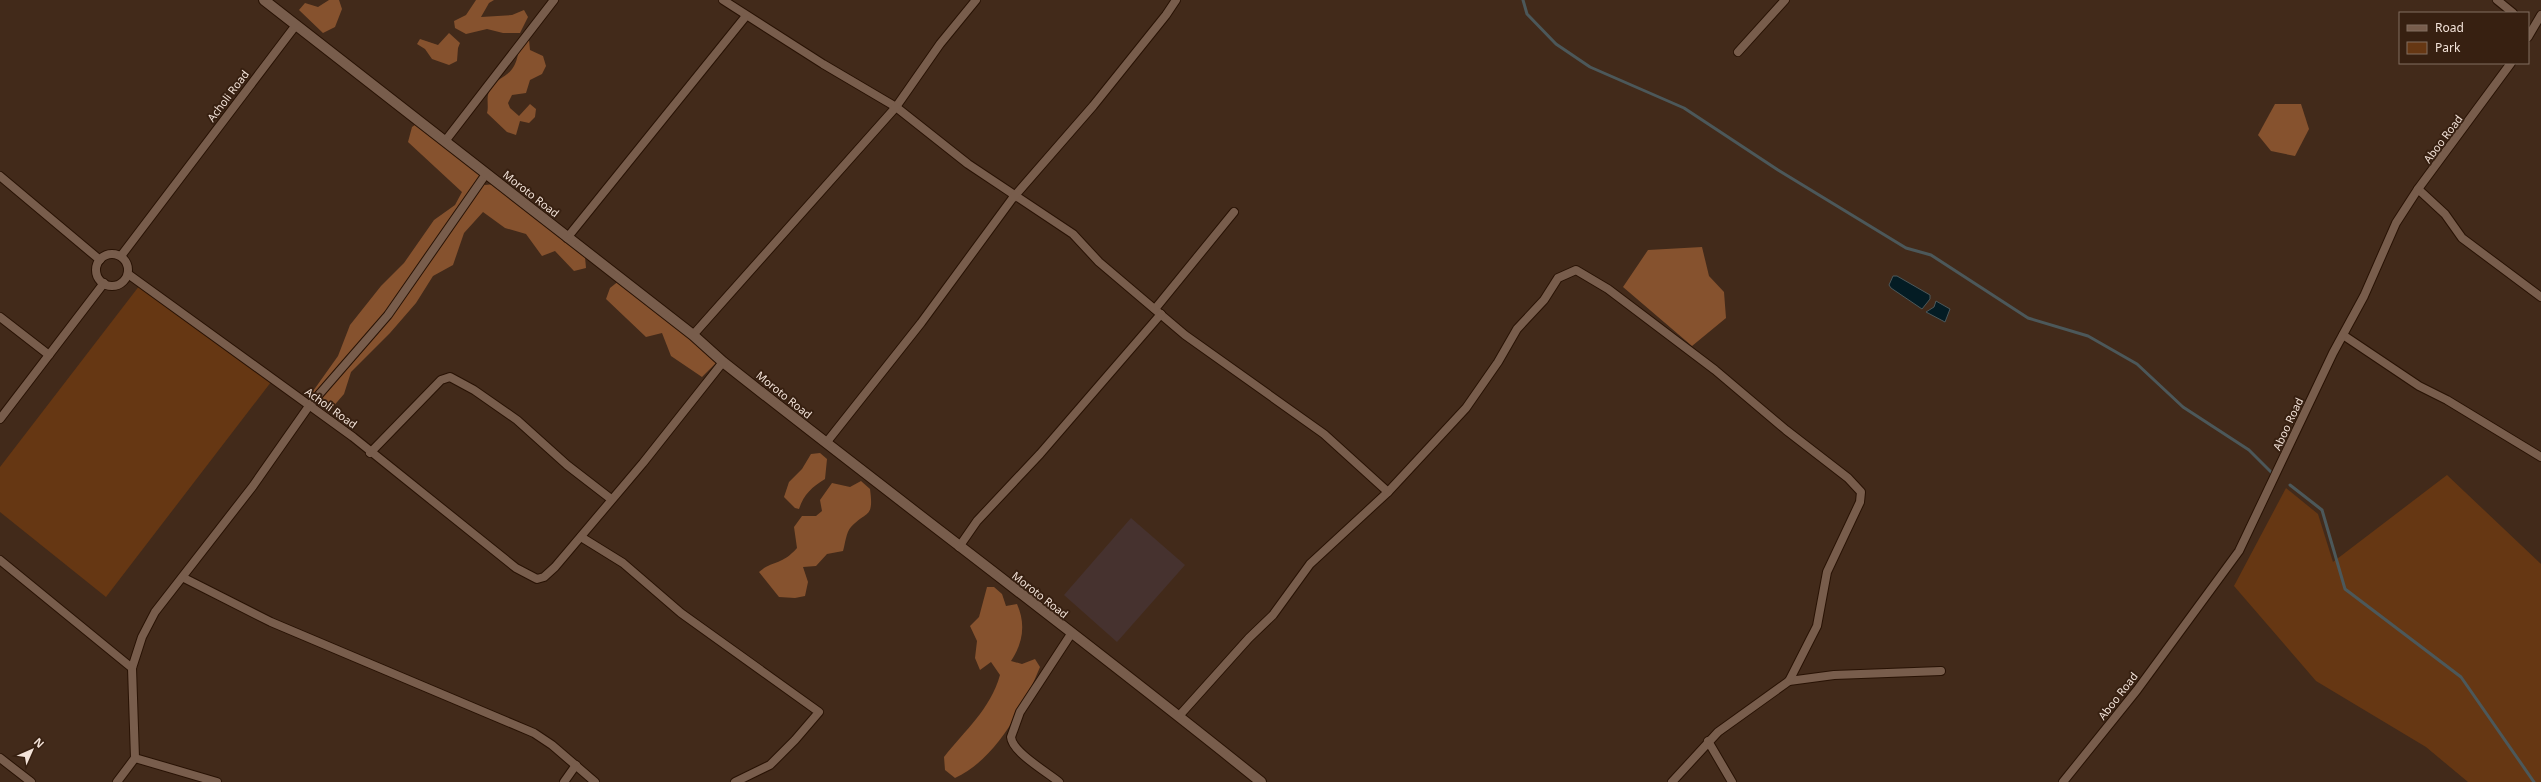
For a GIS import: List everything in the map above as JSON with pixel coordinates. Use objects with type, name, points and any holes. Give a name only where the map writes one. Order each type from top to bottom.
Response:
[{"type":"main road","name":"Moroto Road","points":[[264,0],[446,140],[486,174],[567,238],[693,335],[723,362],[1071,634],[1179,716],[1260,782]]},
{"type":"street","points":[[446,140],[554,0]]},
{"type":"street","points":[[723,0],[746,16],[896,107],[968,164],[1016,194],[1073,234],[1099,262],[1185,335],[1324,434],[1388,492]]},
{"type":"street","points":[[693,335],[896,107],[940,44],[976,0]]},
{"type":"street","points":[[826,443],[921,323],[1016,194],[1093,106],[1166,15],[1176,0]]},
{"type":"street","points":[[1738,52],[1785,0]]},
{"type":"street","points":[[2497,0],[2512,12]]},
{"type":"street","points":[[2529,33],[2541,15]]},
{"type":"street","points":[[567,238],[746,16]]},
{"type":"street","name":"Acholi Road","points":[[121,256],[296,25]]},
{"type":"street","name":"Aboo Road","points":[[2063,782],[2137,690],[2239,551],[2396,223],[2418,189],[2510,64]]},
{"type":"street","points":[[117,782],[135,758],[132,668],[142,637],[155,612],[184,578],[253,486],[308,406],[388,315],[486,174]]},
{"type":"street","points":[[0,176],[100,260]]},
{"type":"street","points":[[2418,189],[2445,214],[2453,228],[2468,243],[2541,297]]},
{"type":"street","points":[[1154,309],[1234,212]]},
{"type":"street","points":[[109,254],[121,256],[128,266],[128,274],[120,284],[112,286],[104,283],[96,272],[100,260],[109,254]]},
{"type":"street","points":[[1179,716],[1249,638],[1273,615],[1310,564],[1388,492],[1471,402],[1517,329],[1544,300],[1558,278],[1576,270],[1586,274],[1716,370],[1786,430],[1848,478],[1860,492],[1860,502],[1828,572],[1817,626],[1789,681],[1708,741],[1672,782]]},
{"type":"street","name":"Acholi Road","points":[[128,274],[370,452],[516,568],[537,579],[544,577],[581,537],[723,362]]},
{"type":"street","points":[[0,419],[30,382],[104,283]]},
{"type":"street","points":[[959,547],[977,521],[1040,454],[1161,314]]},
{"type":"street","points":[[0,317],[49,355]]},
{"type":"street","points":[[2343,335],[2418,386],[2447,400],[2541,457]]},
{"type":"street","points":[[370,452],[441,380],[450,377],[474,390],[517,420],[567,465],[611,499]]},
{"type":"street","points":[[581,537],[623,563],[681,613],[819,712],[795,740],[770,765],[735,782]]},
{"type":"street","points":[[0,560],[132,668]]},
{"type":"street","points":[[184,578],[271,622],[534,733],[576,765],[595,782]]},
{"type":"street","points":[[1059,782],[1022,754],[1013,744],[1010,737],[1020,712],[1046,670],[1071,634]]},
{"type":"street","points":[[1789,681],[1834,675],[1940,671]]},
{"type":"street","points":[[1708,741],[1732,782]]},
{"type":"street","points":[[0,758],[31,782]]},
{"type":"street","points":[[135,758],[217,782]]},
{"type":"street","points":[[564,782],[576,765]]},
{"type":"shaded area","points":[[329,0],[339,0],[342,9],[335,27],[323,33],[299,10],[305,3],[318,7]]},
{"type":"shaded area","points":[[476,0],[494,0],[489,3],[481,17],[512,15],[524,10],[528,17],[520,33],[503,33],[487,29],[466,34],[455,28],[454,21],[466,15]]},
{"type":"shaded area","points":[[449,33],[460,43],[457,61],[449,65],[432,59],[425,49],[417,44],[420,39],[438,45]]},
{"type":"shaded area","points":[[529,40],[530,50],[543,56],[546,66],[542,74],[530,80],[526,93],[512,95],[508,103],[510,108],[519,116],[530,104],[536,109],[535,117],[529,123],[520,121],[516,135],[507,132],[487,113],[488,97],[489,92],[495,83],[511,70],[516,62],[520,48]]},
{"type":"shaded area","points":[[2275,104],[2301,104],[2309,129],[2295,156],[2271,151],[2258,135]]},
{"type":"shaded area","points":[[422,120],[473,165],[485,185],[495,184],[574,247],[585,257],[586,268],[574,271],[555,251],[542,256],[526,234],[505,228],[483,212],[464,233],[453,265],[433,276],[416,303],[390,333],[351,372],[344,394],[325,416],[306,401],[338,356],[350,325],[381,286],[404,263],[434,220],[455,205],[462,192],[408,142],[412,127]]},
{"type":"shaded area","points":[[1702,247],[1709,276],[1724,292],[1726,318],[1692,346],[1623,287],[1648,250]]},
{"type":"shaded area","points":[[620,280],[718,361],[702,377],[671,356],[662,333],[646,337],[606,299],[610,288]]},
{"type":"shaded area","points":[[820,453],[827,459],[825,479],[809,491],[803,499],[799,509],[795,508],[784,497],[789,482],[802,469],[811,454]]},
{"type":"shaded area","points":[[861,481],[870,489],[870,510],[849,529],[843,551],[827,554],[816,566],[803,567],[808,582],[805,596],[795,598],[779,597],[759,572],[764,568],[786,558],[797,548],[794,527],[802,516],[816,516],[822,511],[820,500],[832,483],[850,487]]},
{"type":"shaded area","points":[[1131,518],[1185,565],[1117,642],[1064,595]]},
{"type":"shaded area","points":[[987,587],[994,587],[1002,594],[1006,606],[1017,604],[1020,611],[1022,619],[1021,640],[1011,661],[1022,664],[1035,659],[1040,667],[1026,699],[1017,715],[995,746],[983,759],[969,770],[955,778],[945,770],[944,757],[976,719],[990,699],[1000,675],[991,662],[980,670],[975,658],[977,641],[970,626],[979,617]]},
{"type":"green space","points":[[143,281],[271,382],[106,597],[0,512],[0,467]]},
{"type":"green space","points":[[2447,475],[2541,564],[2541,782],[2468,782],[2426,747],[2316,681],[2234,586],[2286,488],[2318,514],[2333,562]]},
{"type":"water","points":[[1893,276],[1897,276],[1930,295],[1930,299],[1922,309],[1891,288],[1889,285]]},
{"type":"water","points":[[1936,301],[1950,309],[1945,322],[1926,312],[1934,307]]},
{"type":"waterway","points":[[1523,0],[1527,14],[1556,44],[1590,67],[1684,108],[1778,170],[1906,248],[1931,255],[2028,318],[2088,336],[2137,364],[2183,407],[2249,450],[2272,473]]},
{"type":"waterway","points":[[2290,485],[2322,510],[2345,589],[2461,677],[2534,782]]}]
